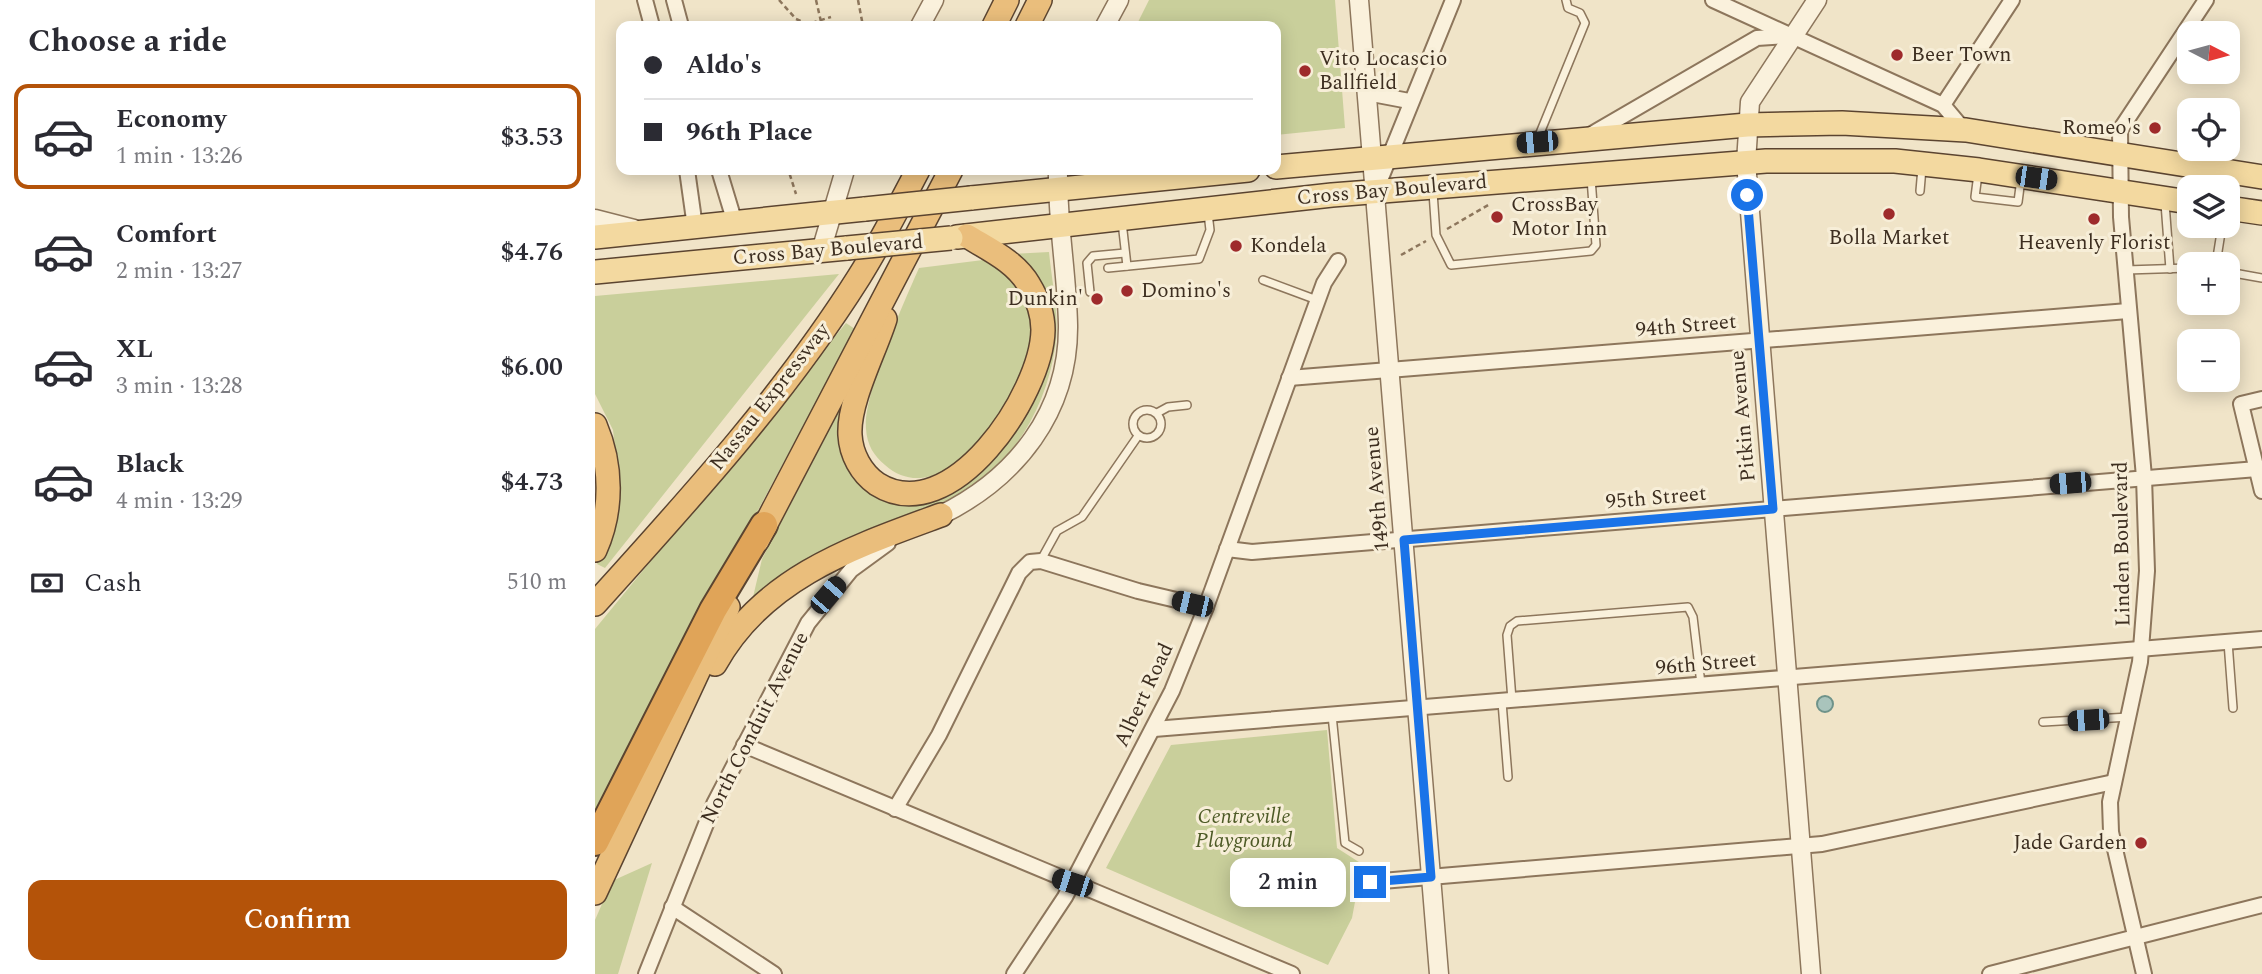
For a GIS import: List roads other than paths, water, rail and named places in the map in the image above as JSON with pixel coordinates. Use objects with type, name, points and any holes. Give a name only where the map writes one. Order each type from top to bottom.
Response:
[{"type":"highway","points":[[996,21],[1007,0]]},
{"type":"highway","points":[[1030,21],[1041,0]]},
{"type":"highway","name":"Nassau Expressway","points":[[595,604],[733,449],[793,372],[858,278],[915,175]]},
{"type":"highway","points":[[595,842],[713,610],[764,525],[948,175]]},
{"type":"highway","points":[[907,255],[852,411],[850,436],[855,456],[871,480],[894,491],[918,494],[951,481],[988,447],[1023,396],[1040,349],[1042,320],[1029,284],[1011,263],[959,237]]},
{"type":"highway","points":[[595,425],[605,452],[609,478],[606,513],[595,550]]},
{"type":"highway","points":[[655,770],[728,641],[770,598],[820,563],[941,515]]},
{"type":"highway","points":[[595,893],[655,770],[764,525]]},
{"type":"main road","name":"Cross Bay Boulevard","points":[[1281,167],[1747,125],[1842,122],[1964,130],[2262,177]]},
{"type":"main road","name":"Cross Bay Boulevard","points":[[595,272],[959,237],[1375,191],[1746,162],[1847,160],[1922,164],[2022,176],[2177,200]]},
{"type":"main road","name":"Cross Bay Boulevard","points":[[595,237],[971,198],[1058,180],[1153,175]]},
{"type":"main road","points":[[2240,210],[2262,213]]},
{"type":"street","points":[[645,0],[651,21]]},
{"type":"street","points":[[674,0],[680,21]]},
{"type":"street","points":[[923,21],[934,0]]},
{"type":"street","points":[[1108,21],[1119,0]]},
{"type":"street","name":"149th Avenue","points":[[1359,0],[1367,93],[1380,157],[1375,191],[1439,974]]},
{"type":"street","points":[[1380,157],[1409,101],[1453,0]]},
{"type":"street","points":[[1713,0],[1943,105],[1964,130]]},
{"type":"street","name":"Pitkin Avenue","points":[[1811,974],[1746,162],[1747,125],[1754,93],[1817,0]]},
{"type":"street","points":[[1943,105],[2012,0]]},
{"type":"street","name":"Linden Boulevard","points":[[2144,974],[2111,832],[2110,802],[2130,717],[2142,648],[2147,571],[2144,477],[2125,270],[2120,130],[2206,0]]},
{"type":"street","points":[[1584,139],[1757,38],[1774,34],[1793,36]]},
{"type":"street","points":[[1367,93],[1409,101]]},
{"type":"street","points":[[688,175],[695,226]]},
{"type":"street","points":[[721,175],[736,223]]},
{"type":"street","points":[[821,251],[843,175]]},
{"type":"street","name":"North Conduit Avenue","points":[[646,974],[695,846],[744,745],[809,623],[828,595],[851,570],[881,547],[983,492],[1006,472],[1038,432],[1054,401],[1067,339],[1058,180]]},
{"type":"street","points":[[595,219],[645,232]]},
{"type":"street","name":"Albert Road","points":[[1014,974],[1072,883],[1154,729],[1206,607],[1317,300],[1338,261]]},
{"type":"street","name":"94th Street","points":[[1289,378],[2128,311]]},
{"type":"street","points":[[2262,399],[2241,404],[2262,491]]},
{"type":"street","name":"95th Street","points":[[1227,549],[1241,553],[2257,469]]},
{"type":"street","points":[[895,809],[939,735],[1019,573],[1035,561],[1138,591],[1206,607]]},
{"type":"street","name":"96th Street","points":[[1154,729],[2262,639]]},
{"type":"street","points":[[744,745],[1288,973]]},
{"type":"street","points":[[1370,882],[1822,844],[2114,782]]},
{"type":"street","points":[[1990,974],[2262,905]]},
{"type":"street","points":[[672,907],[774,974]]},
{"type":"lane","points":[[1537,142],[1584,23],[1580,13],[1568,8],[1566,0]]},
{"type":"lane","points":[[1920,191],[1922,164]]},
{"type":"lane","points":[[1432,186],[1436,235],[1451,265],[1591,251],[1596,245],[1591,174]]},
{"type":"lane","points":[[2164,198],[2170,269]]},
{"type":"lane","points":[[1108,268],[1199,259],[1210,230],[1207,209]]},
{"type":"lane","points":[[1122,219],[1127,266]]},
{"type":"lane","points":[[1090,292],[1087,263],[1093,256],[1125,253]]},
{"type":"lane","points":[[2125,270],[2177,269]]},
{"type":"lane","points":[[2240,274],[2262,278]]},
{"type":"lane","points":[[1263,280],[1317,300]]},
{"type":"lane","points":[[1157,413],[1160,430],[1150,438],[1139,436],[1132,426],[1136,414],[1146,409],[1157,413],[1168,407],[1187,405]]},
{"type":"lane","points":[[1035,561],[1057,531],[1082,517],[1139,436]]},
{"type":"lane","points":[[1508,777],[1507,635],[1510,626],[1517,621],[1688,607],[1693,617],[1701,685]]},
{"type":"lane","points":[[2228,642],[2233,708]]},
{"type":"lane","points":[[1332,715],[1345,843],[1359,851]]},
{"type":"lane","points":[[2043,722],[2130,717]]},
{"type":"water","points":[[1825,696],[1831,698],[1831,710],[1825,712],[1819,710],[1817,704],[1819,698]]},
{"type":"place","name":"Beer Town","points":[[1897,55]]},
{"type":"place","name":"Vito Locascio Ballfield","points":[[1305,71]]},
{"type":"place","name":"Romeo's","points":[[2155,128]]},
{"type":"place","name":"Bolla Market","points":[[1889,214]]},
{"type":"place","name":"CrossBay Motor Inn","points":[[1497,217]]},
{"type":"place","name":"Heavenly Florist","points":[[2094,219]]},
{"type":"place","name":"Kondela","points":[[1236,246]]},
{"type":"place","name":"Domino's","points":[[1127,291]]},
{"type":"place","name":"Dunkin'","points":[[1097,299]]},
{"type":"place","name":"Jade Garden","points":[[2141,843]]},
{"type":"park label","name":"Centreville Playground","points":[[1244,829]]}]
